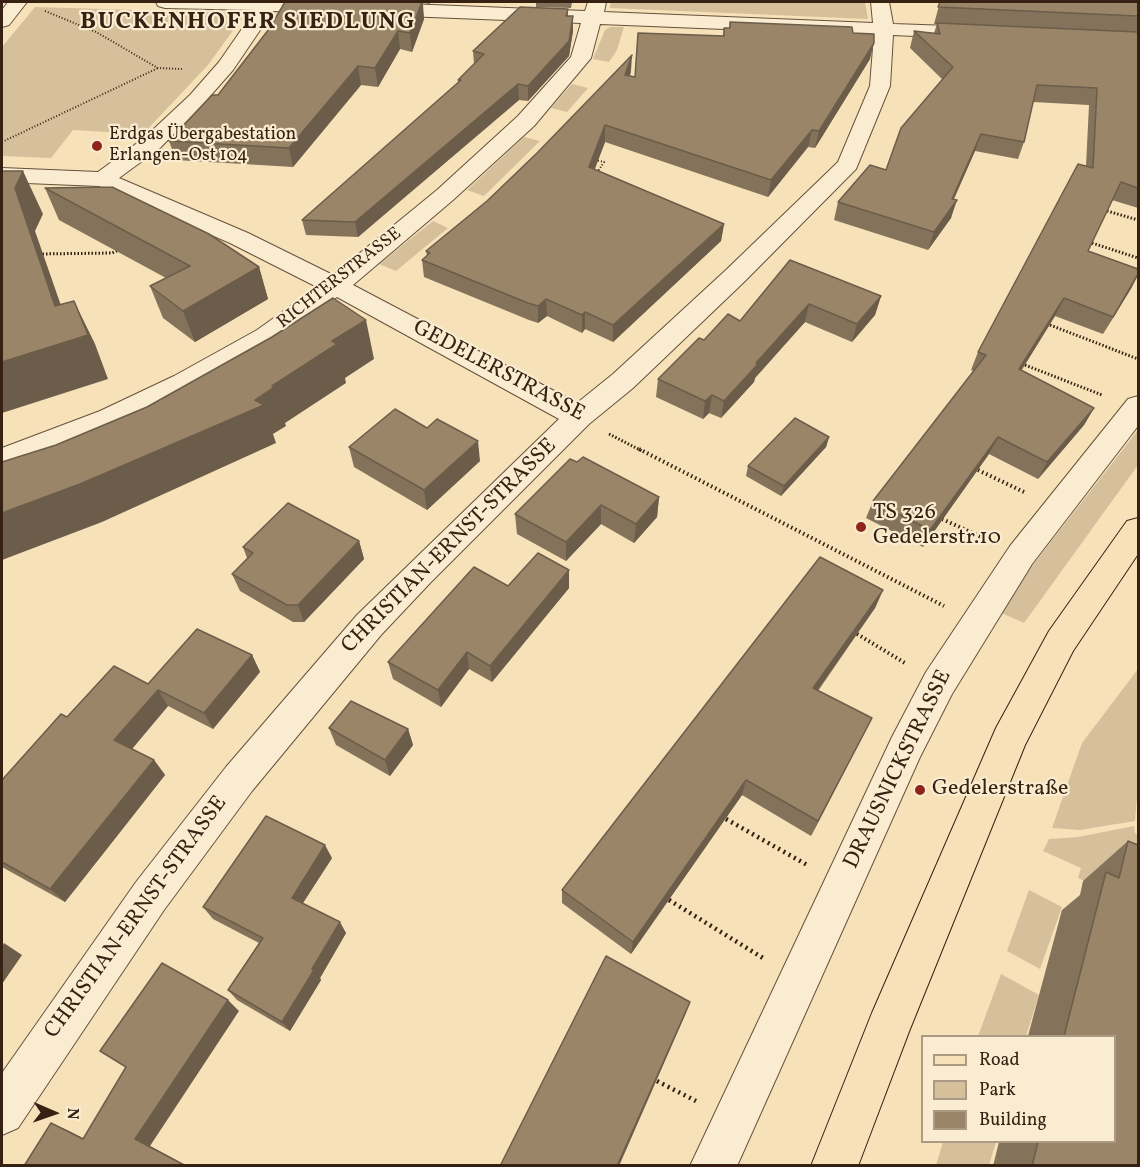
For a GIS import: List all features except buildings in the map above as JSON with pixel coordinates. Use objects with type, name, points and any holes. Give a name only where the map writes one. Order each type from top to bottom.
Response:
[{"type":"main road","points":[[834,1166],[897,1007],[1009,740],[1061,641],[1138,531]]},
{"type":"street","points":[[2,21],[18,2]]},
{"type":"street","points":[[165,2],[269,3],[356,8],[595,9],[882,15],[1001,34]]},
{"type":"street","points":[[104,179],[152,143],[221,72],[269,3]]},
{"type":"street","name":"RICHTERSTRASSE","points":[[2,459],[110,418],[184,383],[267,336],[336,286],[445,195],[526,121],[581,58],[595,9]]},
{"type":"street","name":"CHRISTIAN-ERNST-STRASSE","points":[[2,1112],[111,951],[239,778],[369,625],[579,417],[623,381],[735,276],[848,164],[879,92],[882,15]]},
{"type":"street","name":"GEDELERSTRASSE","points":[[2,175],[104,179],[239,238],[336,286],[579,417]]},
{"type":"street","name":"DRAUSNICKSTRASSE","points":[[713,1166],[905,749],[939,683],[976,623],[1123,402]]},
{"type":"path","points":[[45,11],[96,32],[158,68],[221,72]]},
{"type":"path","points":[[2,142],[158,68]]},
{"type":"path","points":[[593,159],[604,162],[596,174]]},
{"type":"path","points":[[1107,211],[1138,220]]},
{"type":"path","points":[[1092,243],[1138,258]]},
{"type":"path","points":[[28,255],[112,253],[127,246]]},
{"type":"path","points":[[1050,325],[1138,358]]},
{"type":"path","points":[[1025,365],[1123,402]]},
{"type":"path","name":"GEDELERSTRASSE","points":[[579,417],[602,425],[604,432],[976,623]]},
{"type":"path","points":[[978,470],[1029,494]]},
{"type":"path","points":[[942,519],[993,543]]},
{"type":"path","points":[[857,634],[906,664]]},
{"type":"path","points":[[726,819],[818,871]]},
{"type":"path","points":[[669,900],[773,964]]},
{"type":"path","points":[[657,1081],[705,1107]]},
{"type":"green space","points":[[611,2],[865,2],[868,19],[610,8]]},
{"type":"green space","points":[[35,7],[238,13],[242,18],[208,65],[143,134],[73,130],[51,158],[2,156],[2,47]]},
{"type":"green space","points":[[610,27],[624,27],[617,50],[609,62],[593,59],[605,30]]},
{"type":"green space","points":[[572,84],[588,88],[567,112],[551,108]]},
{"type":"green space","points":[[524,137],[540,141],[484,196],[467,190]]},
{"type":"green space","points":[[433,221],[448,228],[396,271],[379,264]]},
{"type":"green space","points":[[1138,430],[1138,465],[1024,623],[997,611]]},
{"type":"green space","points":[[1138,669],[1138,785],[1135,821],[1080,830],[1052,828],[1082,743]]},
{"type":"green space","points":[[1134,826],[1135,833],[1138,835],[1138,906],[1078,878],[1081,868],[1043,851],[1049,839],[1078,837]]},
{"type":"green space","points":[[1029,890],[1062,907],[1040,969],[1007,951]]},
{"type":"green space","points":[[1001,974],[1039,995],[1026,1035],[978,1035]]},
{"type":"green space","points":[[943,1143],[996,1143],[989,1165],[936,1165]]},
{"type":"place","name":"Erdgas Übergabestation Erlangen-Ost 104","points":[[97,146]]},
{"type":"place","name":"TS 326 Gedelerstr.10","points":[[861,527]]},
{"type":"place","name":"Gedelerstraße","points":[[920,790]]},
{"type":"district","name":"BUCKENHOFER SIEDLUNG","points":[[248,24]]}]
